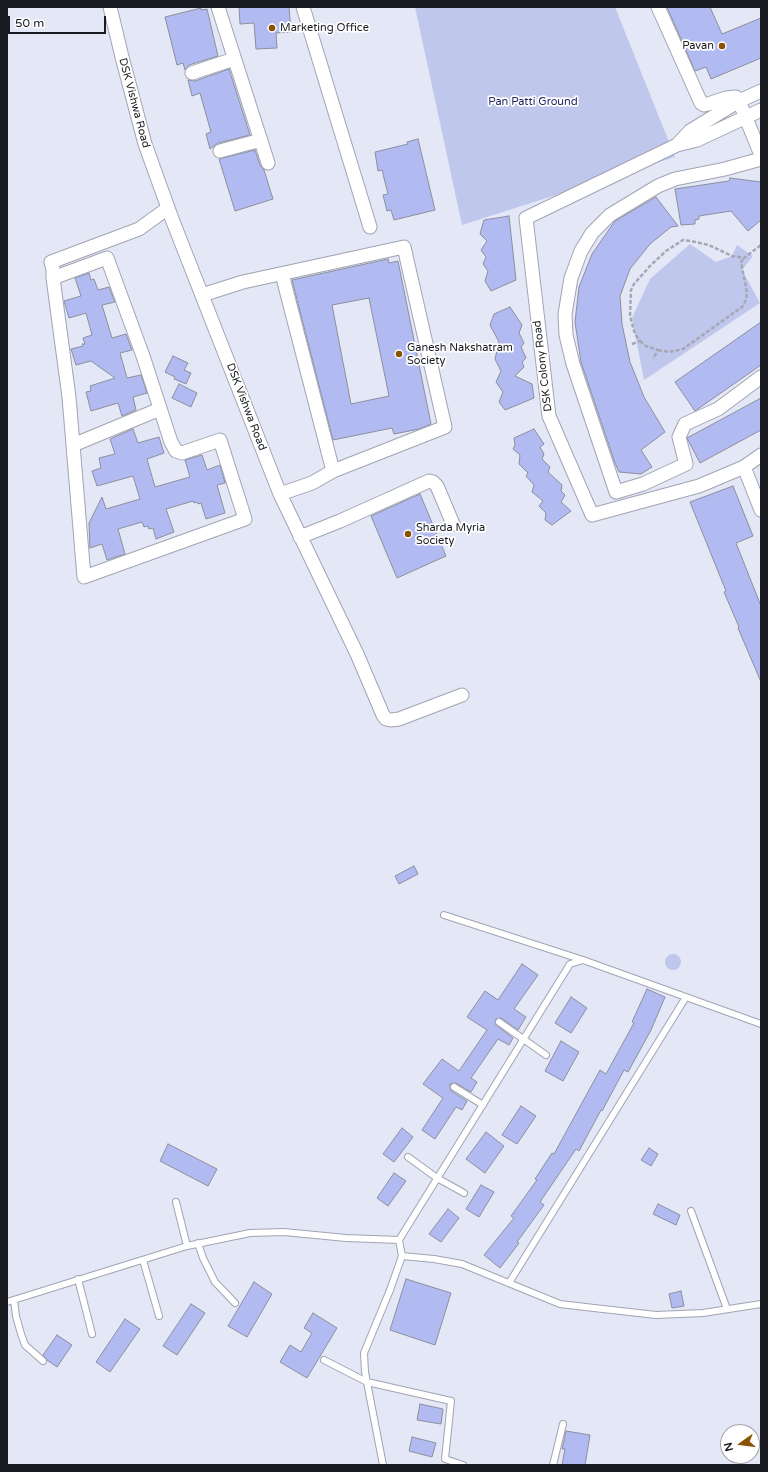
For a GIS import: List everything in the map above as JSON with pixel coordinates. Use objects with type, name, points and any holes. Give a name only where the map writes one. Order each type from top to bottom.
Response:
[{"type":"street","name":"DSK Vishwa Road","points":[[110,7],[145,144],[168,208],[280,494],[357,654],[383,715],[386,719],[399,719],[462,695]]},
{"type":"street","points":[[218,7],[268,163]]},
{"type":"street","points":[[303,7],[370,227]]},
{"type":"street","points":[[658,7],[701,103],[708,104],[734,96],[739,101],[761,155]]},
{"type":"street","points":[[192,72],[234,59]]},
{"type":"street","name":"DSK Colony Road","points":[[677,145],[690,131],[739,101],[761,91]]},
{"type":"street","name":"DSK Colony Road","points":[[761,110],[697,140],[677,145],[526,218],[548,416],[592,515],[699,486],[744,467],[761,455]]},
{"type":"street","points":[[220,151],[261,140]]},
{"type":"street","points":[[761,159],[675,180],[658,186],[610,215],[592,233],[581,251],[571,278],[565,314],[566,335],[573,364],[616,492],[643,484],[686,464],[679,437],[685,424],[718,409],[761,377]]},
{"type":"street","points":[[53,278],[107,258],[143,356],[171,442],[176,451],[182,453],[220,440],[245,518],[84,577],[69,397],[53,278],[51,262],[139,229],[168,208]]},
{"type":"street","points":[[202,295],[243,282],[404,247],[445,427],[333,471],[312,483],[280,494]]},
{"type":"street","points":[[282,274],[333,471]]},
{"type":"street","points":[[73,445],[160,409]]},
{"type":"street","points":[[744,467],[761,510]]},
{"type":"street","points":[[300,537],[340,521],[429,481],[433,482],[437,486],[453,524]]},
{"type":"lane","points":[[444,915],[583,960],[761,1024]]},
{"type":"lane","points":[[383,1465],[367,1382],[364,1352],[390,1290],[402,1256],[399,1240],[570,964],[583,960]]},
{"type":"lane","points":[[509,1284],[686,997]]},
{"type":"lane","points":[[499,1022],[524,1038],[546,1055]]},
{"type":"lane","points":[[454,1087],[482,1105]]},
{"type":"lane","points":[[408,1157],[437,1178],[464,1193]]},
{"type":"lane","points":[[176,1202],[186,1246]]},
{"type":"lane","points":[[691,1211],[727,1309]]},
{"type":"lane","points":[[7,1302],[186,1246],[250,1233],[284,1232],[346,1238],[399,1240]]},
{"type":"lane","points":[[198,1243],[203,1258],[215,1282],[235,1303]]},
{"type":"lane","points":[[402,1256],[434,1259],[462,1264],[560,1304],[656,1315],[703,1313],[761,1304]]},
{"type":"lane","points":[[143,1260],[159,1316]]},
{"type":"lane","points":[[78,1280],[92,1334]]},
{"type":"lane","points":[[14,1300],[16,1316],[25,1345],[43,1361]]},
{"type":"lane","points":[[324,1360],[367,1382],[451,1401],[445,1459],[463,1465]]},
{"type":"lane","points":[[553,1465],[563,1424]]},
{"type":"path","points":[[744,258],[732,256],[709,245],[683,240],[666,251],[650,266],[634,284],[631,290],[630,316],[635,334],[640,341],[646,346],[658,350],[669,352],[683,349],[742,307],[746,300],[747,293],[741,262],[761,245]]},
{"type":"path","points":[[632,344],[640,341]]},
{"type":"path","points":[[653,360],[658,350]]},
{"type":"green space","name":"Pan Patti Ground","points":[[415,7],[615,7],[675,157],[462,225]]},
{"type":"green space","points":[[690,244],[716,262],[732,256],[737,245],[753,256],[742,270],[760,303],[644,380],[632,318],[650,279]]},
{"type":"green space","points":[[673,954],[680,959],[681,962],[676,969],[673,970],[666,965],[665,962],[670,955]]},
{"type":"building","name":"Marketing Office","points":[[239,7],[289,7],[291,32],[276,33],[277,48],[256,49],[254,23],[240,24]]},
{"type":"building","name":"Pavan","points":[[667,7],[710,7],[722,34],[761,18],[761,58],[711,79],[706,67],[695,71]]},
{"type":"building","points":[[201,8],[201,10],[207,9],[218,56],[189,65],[185,70],[183,63],[177,65],[165,17]]},
{"type":"building","points":[[229,69],[250,135],[218,143],[210,149],[206,134],[211,132],[200,93],[192,96],[188,80],[195,81]]},
{"type":"building","points":[[418,139],[435,210],[394,220],[391,210],[387,211],[383,195],[388,194],[382,170],[378,171],[375,152],[408,144],[407,142]]},
{"type":"building","points":[[255,150],[260,165],[264,170],[273,199],[235,211],[219,159]]},
{"type":"building","points":[[730,178],[761,182],[761,220],[748,231],[731,211],[699,216],[699,219],[695,220],[695,224],[681,225],[675,189],[729,181]]},
{"type":"building","points":[[656,197],[678,226],[671,227],[650,244],[630,269],[620,296],[622,324],[630,362],[644,397],[665,432],[641,450],[652,467],[641,474],[619,472],[581,362],[575,322],[579,287],[592,254],[615,221]]},
{"type":"building","points":[[509,216],[516,280],[491,291],[485,281],[488,271],[483,264],[486,257],[481,250],[487,241],[480,234],[484,220]]},
{"type":"building","name":"Ganesh Nakshatram Society","points":[[388,259],[389,263],[398,261],[431,424],[419,429],[394,434],[392,428],[333,440],[292,280]],"holes":[[[369,298],[389,396],[351,404],[332,305]]]},
{"type":"building","points":[[89,273],[91,280],[94,279],[98,290],[109,287],[115,302],[102,305],[112,338],[126,334],[132,350],[120,353],[127,378],[141,375],[147,393],[133,397],[136,410],[122,416],[118,403],[91,411],[86,392],[91,391],[90,386],[115,378],[91,361],[76,365],[71,349],[83,346],[82,344],[85,344],[83,338],[92,335],[86,313],[69,318],[64,301],[81,296],[75,278]]},
{"type":"building","points":[[510,307],[522,325],[519,333],[524,343],[521,347],[526,358],[522,362],[524,367],[515,376],[532,384],[534,398],[505,410],[499,402],[503,392],[496,382],[501,371],[495,359],[499,342],[490,325],[494,314]]},
{"type":"building","points":[[761,322],[761,365],[695,411],[675,382]]},
{"type":"building","points":[[173,356],[188,363],[184,370],[191,373],[186,384],[174,379],[175,377],[165,372]]},
{"type":"building","points":[[179,384],[197,393],[191,407],[172,398]]},
{"type":"building","points":[[761,398],[761,430],[700,463],[687,438]]},
{"type":"building","points":[[133,429],[138,443],[159,437],[164,453],[147,459],[155,487],[190,477],[185,460],[202,455],[207,470],[220,465],[225,483],[217,485],[225,513],[206,519],[201,503],[194,503],[193,501],[166,509],[174,532],[156,539],[153,528],[149,529],[148,526],[144,527],[142,522],[118,529],[125,554],[107,560],[102,544],[90,548],[89,523],[102,497],[106,509],[140,499],[133,476],[97,486],[92,471],[101,468],[99,458],[115,454],[110,439]]},
{"type":"building","points":[[534,429],[544,444],[540,447],[544,454],[542,459],[550,467],[548,472],[562,485],[561,491],[565,495],[561,502],[571,511],[552,525],[545,520],[546,513],[539,506],[543,501],[532,492],[534,485],[526,476],[528,473],[519,464],[520,455],[513,449],[515,445],[514,438]]},
{"type":"building","points":[[733,486],[753,536],[736,543],[761,606],[761,682],[738,628],[739,627],[724,592],[726,591],[690,502]]},
{"type":"building","name":"Sharda Myria Society","points":[[420,494],[446,556],[397,578],[371,516]]},
{"type":"building","points":[[414,866],[418,874],[399,884],[395,876]]},
{"type":"building","points":[[522,964],[538,975],[514,1009],[526,1017],[518,1030],[501,1018],[496,1019],[496,1025],[513,1038],[509,1045],[498,1039],[471,1078],[477,1082],[471,1092],[456,1083],[450,1084],[451,1091],[467,1101],[462,1110],[456,1107],[435,1139],[422,1130],[443,1098],[423,1084],[442,1059],[459,1071],[487,1030],[467,1017],[485,991],[498,1000]]},
{"type":"building","points":[[647,989],[665,997],[651,1030],[628,1072],[624,1070],[579,1151],[576,1149],[540,1202],[544,1205],[517,1242],[519,1243],[500,1268],[484,1255],[514,1218],[511,1216],[537,1180],[535,1179],[552,1153],[554,1154],[600,1070],[606,1074],[634,1023],[632,1022]]},
{"type":"building","points":[[571,997],[587,1008],[571,1033],[555,1023]]},
{"type":"building","points":[[561,1041],[579,1052],[563,1081],[545,1071]]},
{"type":"building","points":[[521,1106],[536,1116],[517,1144],[502,1135]]},
{"type":"building","points":[[402,1128],[413,1137],[394,1162],[383,1154]]},
{"type":"building","points":[[486,1132],[504,1146],[485,1173],[466,1159]]},
{"type":"building","points":[[168,1144],[217,1169],[208,1186],[160,1161]]},
{"type":"building","points":[[649,1148],[658,1154],[651,1166],[641,1160]]},
{"type":"building","points":[[394,1173],[406,1181],[388,1206],[377,1198]]},
{"type":"building","points":[[481,1185],[494,1192],[479,1217],[466,1209]]},
{"type":"building","points":[[658,1204],[680,1215],[676,1225],[653,1214]]},
{"type":"building","points":[[448,1209],[459,1218],[441,1242],[429,1234]]},
{"type":"building","points":[[406,1279],[451,1293],[435,1345],[390,1330]]},
{"type":"building","points":[[254,1282],[272,1294],[247,1337],[228,1326]]},
{"type":"building","points":[[681,1291],[684,1306],[672,1308],[669,1294]]},
{"type":"building","points":[[191,1304],[205,1313],[177,1355],[163,1346]]},
{"type":"building","points":[[313,1313],[337,1328],[307,1378],[280,1362],[290,1345],[301,1352],[312,1333],[304,1328]]},
{"type":"building","points":[[125,1319],[140,1329],[110,1372],[96,1362]]},
{"type":"building","points":[[57,1335],[72,1345],[57,1367],[43,1355]]},
{"type":"building","points":[[420,1404],[443,1409],[441,1424],[417,1420]]},
{"type":"building","points":[[566,1431],[590,1435],[585,1465],[562,1465],[565,1449],[562,1449]]},
{"type":"building","points":[[412,1437],[436,1443],[432,1457],[409,1451]]},
{"type":"place","name":"Marketing Office","points":[[272,28]]},
{"type":"place","name":"Pavan","points":[[722,46]]},
{"type":"place","name":"Ganesh Nakshatram Society","points":[[399,354]]},
{"type":"place","name":"Sharda Myria Society","points":[[408,534]]}]
